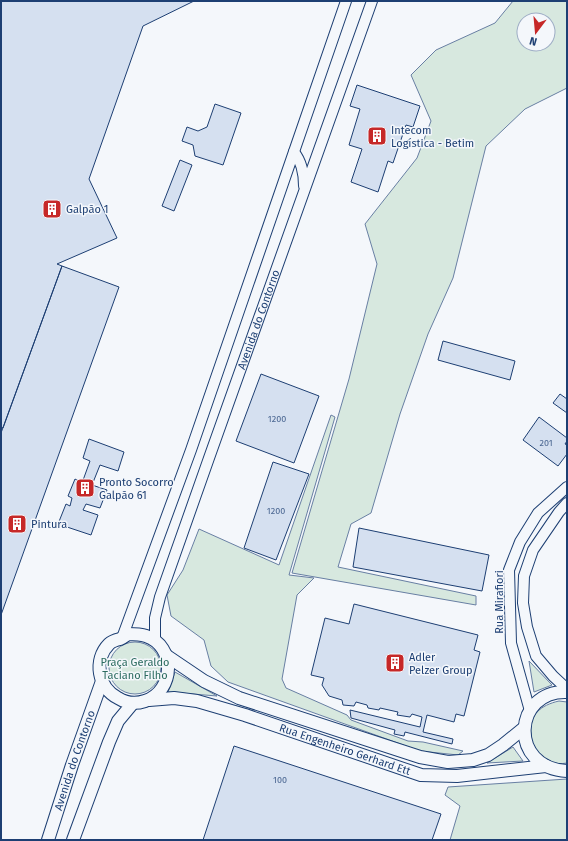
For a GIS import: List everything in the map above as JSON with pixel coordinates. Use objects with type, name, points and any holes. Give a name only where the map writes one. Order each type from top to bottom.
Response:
[{"type":"main road","points":[[128,634],[147,636],[155,640],[167,656],[169,666],[168,676],[164,686],[157,694],[148,700],[141,702],[133,703],[123,701],[114,696],[107,690],[99,671],[100,660],[104,651],[110,643],[128,634]]},
{"type":"main road","name":"Rua Engenheiro Gerhard Ett","points":[[167,656],[204,681],[239,698],[420,757],[448,762],[473,760],[488,755],[524,728]]},
{"type":"main road","name":"Avenida do Contorno","points":[[48,840],[72,764],[102,681]]},
{"type":"main road","points":[[567,692],[559,692],[548,695],[538,702],[530,711],[524,728],[525,740],[529,751],[536,760],[557,770],[567,771]]},
{"type":"main road","name":"Rua Engenheiro Gerhard Ett","points":[[148,700],[174,698],[197,701],[245,715],[421,775],[457,776],[546,766]]},
{"type":"main road","points":[[73,840],[118,721],[133,703]]},
{"type":"street","name":"Avenida do Contorno","points":[[122,638],[191,450],[346,1]]},
{"type":"street","name":"Avenida do Contorno","points":[[155,640],[155,618],[160,597],[372,1]]},
{"type":"street","points":[[294,152],[302,167],[304,178],[303,194]]},
{"type":"street","name":"Rua Mirafiori","points":[[530,711],[511,643],[509,570],[520,542],[538,513],[567,486]]},
{"type":"street","points":[[567,503],[559,512],[534,550],[524,576],[523,603],[527,627],[536,656],[553,676],[567,689]]},
{"type":"green space","points":[[513,1],[567,1],[567,88],[525,109],[486,146],[453,278],[428,334],[400,414],[371,513],[351,524],[338,567],[476,596],[476,605],[292,573],[349,379],[377,264],[365,224],[417,158],[431,121],[411,75],[436,50],[495,23]]},
{"type":"green space","points":[[331,415],[335,417],[289,575],[314,578],[297,595],[282,679],[286,688],[347,715],[351,720],[408,741],[423,742],[463,751],[458,755],[420,751],[228,682],[211,666],[204,640],[171,616],[167,595],[183,570],[199,529],[279,565]]},
{"type":"green space","name":"Praça Geraldo Taciano Filho","points":[[135,642],[145,644],[153,650],[159,658],[161,668],[159,678],[153,686],[145,692],[135,694],[125,692],[117,686],[111,678],[109,668],[111,658],[117,650],[125,644]]},
{"type":"green space","points":[[529,661],[552,685],[534,692]]},
{"type":"green space","points":[[175,672],[217,696],[168,692]]},
{"type":"green space","points":[[559,701],[567,702],[567,763],[560,764],[549,762],[533,747],[531,728],[534,717],[541,708]]},
{"type":"green space","points":[[513,747],[523,761],[487,763]]},
{"type":"green space","points":[[567,779],[567,840],[450,840],[460,806],[445,795],[448,787]]},
{"type":"building","name":"Galpão 1","points":[[1,1],[194,1],[143,26],[89,179],[117,238],[57,264],[62,266],[3,428],[1,427]]},
{"type":"building","name":"Intecom Logística - Betim","points":[[357,85],[420,106],[413,127],[406,125],[393,163],[388,161],[378,192],[351,182],[362,149],[349,145],[360,109],[350,106]]},
{"type":"building","points":[[215,104],[241,113],[223,165],[195,156],[193,145],[182,141],[187,127],[198,131],[207,127]]},
{"type":"building","points":[[180,160],[192,165],[174,211],[162,206]]},
{"type":"building","name":"Pintura","points":[[62,266],[119,287],[1,615],[1,433]]},
{"type":"building","points":[[443,341],[515,361],[510,380],[438,360]]},
{"type":"building","points":[[261,374],[319,396],[294,463],[236,441]]},
{"type":"building","points":[[560,394],[567,399],[567,413],[553,403]]},
{"type":"building","points":[[539,417],[567,438],[565,444],[567,445],[567,454],[558,466],[523,440]]},
{"type":"building","name":"Pronto Socorro Galpão 61","points":[[89,439],[124,452],[118,471],[100,465],[92,485],[107,490],[100,508],[86,504],[83,510],[98,515],[91,535],[58,524],[66,504],[70,506],[72,498],[68,496],[75,479],[82,483],[90,461],[83,458]]},
{"type":"building","points":[[273,462],[309,474],[276,560],[244,548]]},
{"type":"building","points":[[359,528],[489,555],[482,591],[353,567]]},
{"type":"building","name":"Adler Pelzer Group","points":[[354,604],[478,635],[474,650],[480,652],[464,716],[456,714],[454,722],[427,715],[423,732],[453,739],[452,744],[405,732],[404,736],[394,734],[395,730],[351,718],[350,710],[420,727],[422,717],[412,714],[410,717],[397,715],[398,712],[380,708],[379,710],[368,708],[367,705],[356,702],[354,706],[343,705],[342,700],[329,696],[322,685],[324,678],[311,675],[325,618],[349,624]]},
{"type":"building","points":[[234,746],[441,814],[432,840],[203,840]]},
{"type":"place","name":"Intecom Logística - Betim","points":[[377,136]]},
{"type":"place","name":"Galpão 1","points":[[52,209]]},
{"type":"place","name":"Pronto Socorro Galpão 61","points":[[85,488]]},
{"type":"place","name":"Pintura","points":[[17,524]]},
{"type":"place","name":"Adler Pelzer Group","points":[[395,663]]}]
